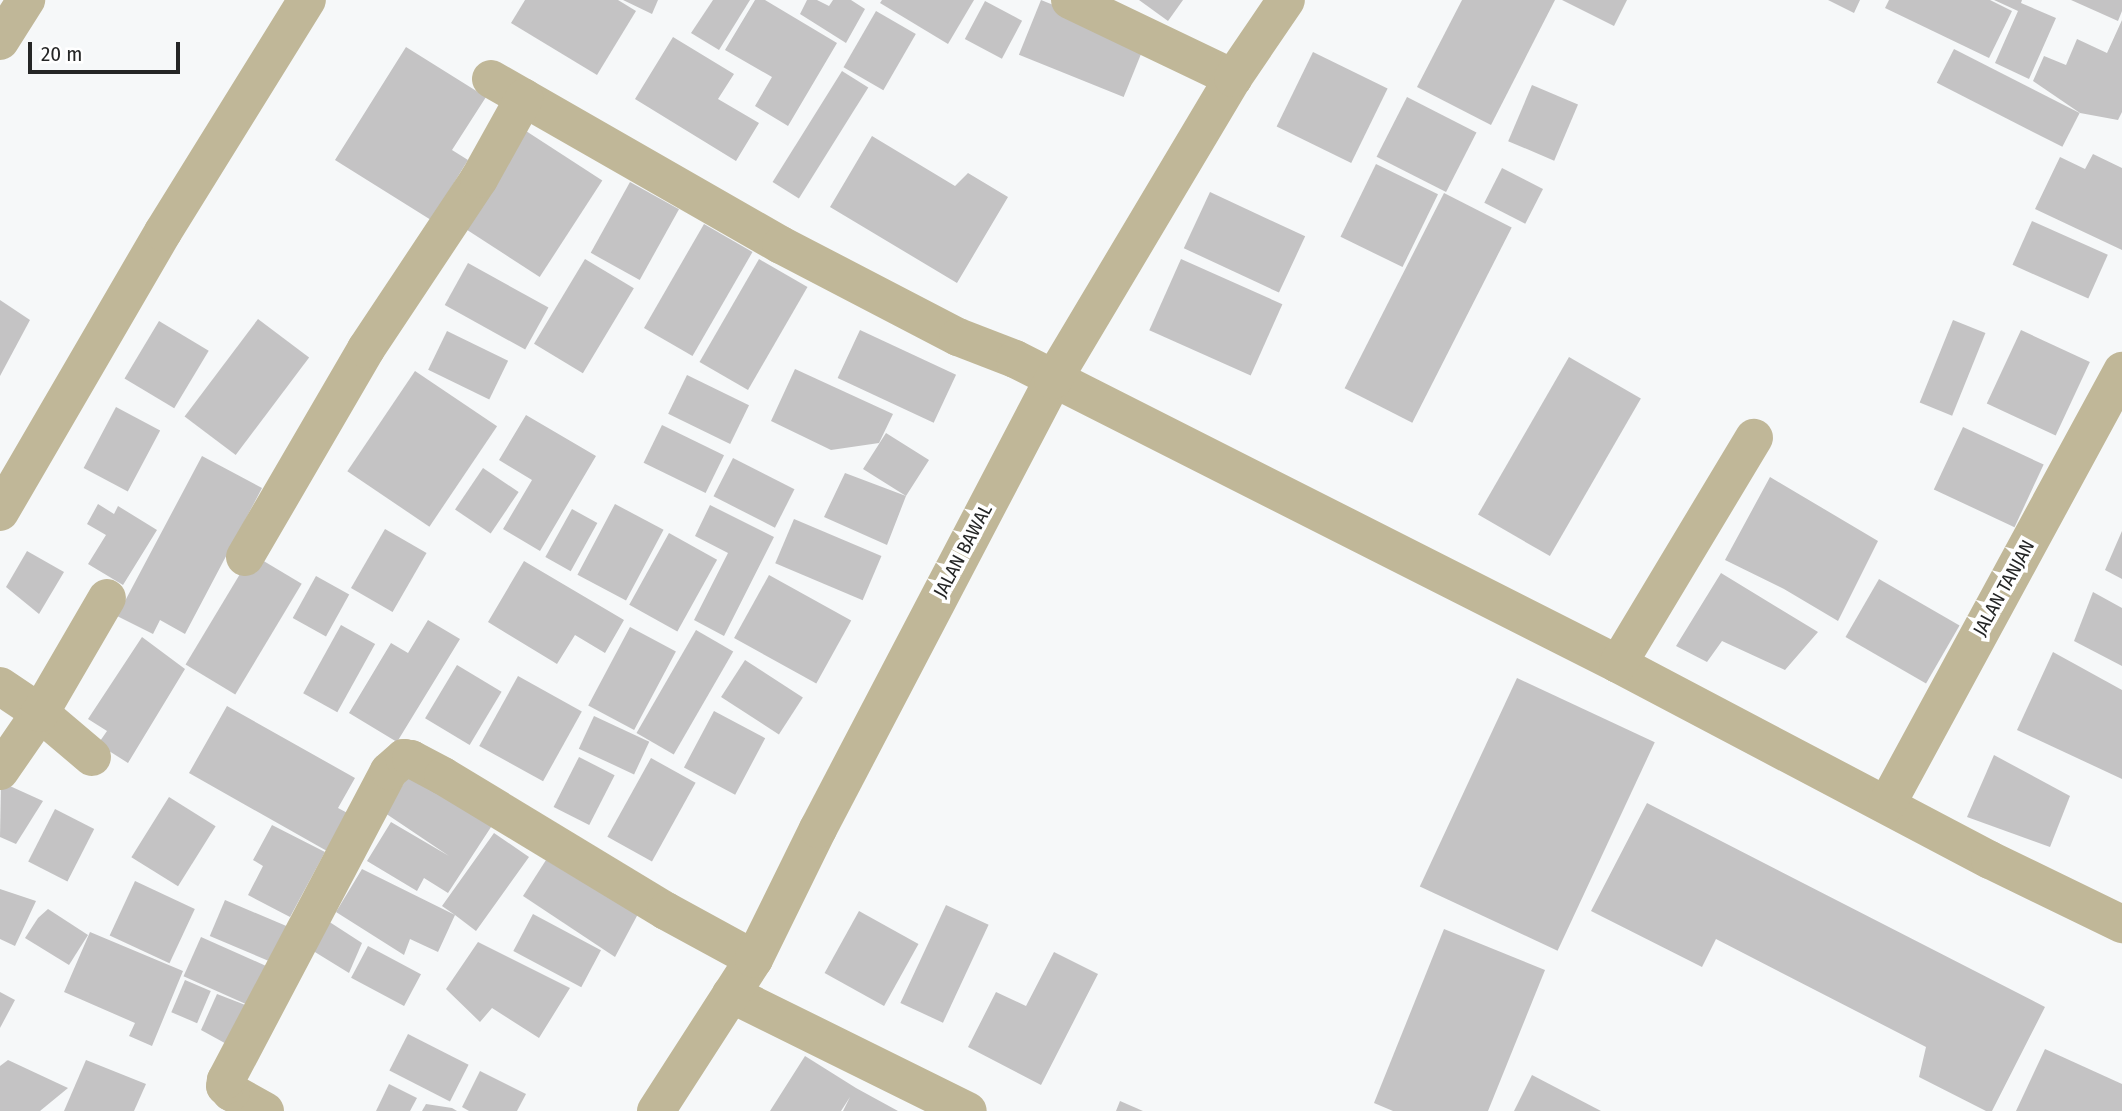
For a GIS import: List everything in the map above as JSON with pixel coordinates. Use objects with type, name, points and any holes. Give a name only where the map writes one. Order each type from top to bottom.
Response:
[{"type":"street","points":[[0,41],[26,0]]},
{"type":"street","points":[[0,512],[163,232],[307,0]]},
{"type":"street","points":[[1070,0],[1233,78]]},
{"type":"street","name":"JALAN BAWAL","points":[[656,1111],[754,959],[818,829],[1053,380],[1233,78],[1286,0]]},
{"type":"street","points":[[491,79],[781,245],[958,337],[1015,359],[1618,664],[1990,860],[2122,923]]},
{"type":"street","points":[[245,557],[366,349],[480,179],[524,98]]},
{"type":"street","name":"JALAN TANJAN","points":[[1887,804],[2122,372]]},
{"type":"street","points":[[1618,664],[1754,438]]},
{"type":"street","points":[[0,771],[40,713],[107,598]]},
{"type":"street","points":[[0,687],[40,713],[92,757]]},
{"type":"street","points":[[265,1111],[231,1092],[225,1086],[226,1080],[389,771],[404,758],[443,776],[666,911],[754,959]]},
{"type":"street","points":[[731,994],[968,1111]]},
{"type":"building","points":[[525,0],[618,0],[636,11],[597,75],[511,23]]},
{"type":"building","points":[[623,0],[658,0],[652,14]]},
{"type":"building","points":[[713,0],[750,0],[719,50],[691,33]]},
{"type":"building","points":[[755,0],[765,0],[837,43],[788,126],[755,106],[772,77],[725,50]]},
{"type":"building","points":[[807,0],[817,0],[829,6],[833,0],[851,0],[865,9],[846,43],[800,14]]},
{"type":"building","points":[[882,0],[974,0],[948,44],[880,3]]},
{"type":"building","points":[[1041,0],[1146,42],[1124,97],[1019,55]]},
{"type":"building","points":[[1139,0],[1183,0],[1168,21]]},
{"type":"building","points":[[1462,0],[1555,0],[1491,125],[1417,87]]},
{"type":"building","points":[[1562,0],[1627,0],[1614,26]]},
{"type":"building","points":[[1828,0],[1860,0],[1854,13]]},
{"type":"building","points":[[1889,0],[1990,0],[2012,11],[1989,58],[1885,8]]},
{"type":"building","points":[[1994,0],[2022,0],[2021,3],[2056,18],[2029,79],[1995,63],[2018,11]]},
{"type":"building","points":[[2071,0],[2122,0],[2122,11],[2118,21]]},
{"type":"building","points":[[985,1],[1022,21],[1002,59],[965,39]]},
{"type":"building","points":[[876,11],[916,34],[883,90],[844,67]]},
{"type":"building","points":[[2122,20],[2122,112],[2118,120],[2080,113],[2033,81],[2044,56],[2066,65],[2077,39],[2107,53]]},
{"type":"building","points":[[673,37],[734,74],[718,99],[759,123],[736,161],[635,99]]},
{"type":"building","points":[[406,47],[486,97],[452,150],[468,160],[431,220],[335,160]]},
{"type":"building","points":[[1954,49],[2080,113],[2062,147],[1937,83]]},
{"type":"building","points":[[1313,52],[1388,88],[1351,163],[1277,127]]},
{"type":"building","points":[[842,71],[868,87],[799,199],[773,182]]},
{"type":"building","points":[[1532,85],[1578,105],[1554,161],[1508,141]]},
{"type":"building","points":[[1407,97],[1476,132],[1446,192],[1377,157]]},
{"type":"building","points":[[526,131],[602,181],[540,277],[463,227]]},
{"type":"building","points":[[872,136],[955,186],[968,173],[1008,197],[957,283],[830,207]]},
{"type":"building","points":[[2093,154],[2122,168],[2122,250],[2035,209],[2060,157],[2085,169]]},
{"type":"building","points":[[1376,164],[1438,194],[1403,267],[1340,237]]},
{"type":"building","points":[[1502,168],[1543,189],[1525,224],[1484,203]]},
{"type":"building","points":[[630,182],[679,209],[640,280],[591,253]]},
{"type":"building","points":[[1210,192],[1305,236],[1279,293],[1184,248]]},
{"type":"building","points":[[1444,193],[1512,228],[1412,423],[1345,388]]},
{"type":"building","points":[[2032,221],[2108,255],[2088,299],[2012,265]]},
{"type":"building","points":[[704,224],[752,252],[692,356],[644,328]]},
{"type":"building","points":[[585,259],[634,288],[583,373],[534,344]]},
{"type":"building","points":[[759,259],[807,287],[748,390],[700,362]]},
{"type":"building","points":[[1181,259],[1282,304],[1251,375],[1149,330]]},
{"type":"building","points":[[468,263],[548,308],[525,350],[445,305]]},
{"type":"building","points":[[0,300],[30,320],[0,376]]},
{"type":"building","points":[[258,319],[309,358],[236,455],[185,416]]},
{"type":"building","points":[[1953,320],[1985,333],[1952,416],[1920,403]]},
{"type":"building","points":[[159,321],[209,351],[174,408],[124,378]]},
{"type":"building","points":[[860,330],[956,375],[934,423],[838,378]]},
{"type":"building","points":[[2021,330],[2090,362],[2056,436],[1987,403]]},
{"type":"building","points":[[447,331],[508,361],[489,399],[428,370]]},
{"type":"building","points":[[1569,357],[1641,398],[1550,556],[1478,515]]},
{"type":"building","points":[[795,369],[893,414],[879,443],[831,450],[771,421]]},
{"type":"building","points":[[415,371],[497,426],[429,527],[347,471]]},
{"type":"building","points":[[687,375],[749,405],[730,444],[668,414]]},
{"type":"building","points":[[116,407],[160,430],[128,491],[84,468]]},
{"type":"building","points":[[526,415],[596,456],[540,551],[503,529],[532,480],[499,460]]},
{"type":"building","points":[[662,425],[724,455],[706,493],[644,463]]},
{"type":"building","points":[[1963,427],[2044,465],[2015,527],[1934,490]]},
{"type":"building","points":[[886,433],[929,460],[906,496],[863,469]]},
{"type":"building","points":[[202,456],[262,488],[185,634],[160,620],[153,634],[117,616]]},
{"type":"building","points":[[733,458],[794,489],[775,528],[713,496]]},
{"type":"building","points":[[483,468],[519,492],[491,533],[455,509]]},
{"type":"building","points":[[845,473],[906,496],[887,545],[824,517]]},
{"type":"building","points":[[1770,477],[1878,541],[1838,621],[1784,589],[1725,560]]},
{"type":"building","points":[[98,504],[114,514],[118,506],[157,530],[123,585],[88,564],[106,535],[87,524]]},
{"type":"building","points":[[615,504],[664,530],[626,600],[577,575]]},
{"type":"building","points":[[710,505],[774,537],[724,636],[694,620],[728,553],[695,536]]},
{"type":"building","points":[[572,509],[597,523],[571,571],[545,557]]},
{"type":"building","points":[[794,519],[881,556],[863,600],[775,563]]},
{"type":"building","points":[[385,529],[427,553],[393,612],[351,588]]},
{"type":"building","points":[[2122,531],[2122,579],[2105,570]]},
{"type":"building","points":[[669,533],[717,560],[677,631],[629,605]]},
{"type":"building","points":[[27,551],[64,572],[39,614],[6,587]]},
{"type":"building","points":[[252,554],[302,584],[235,694],[186,665]]},
{"type":"building","points":[[524,561],[624,620],[605,653],[575,635],[557,664],[488,622]]},
{"type":"building","points":[[1721,573],[1818,632],[1785,670],[1722,641],[1707,662],[1676,646]]},
{"type":"building","points":[[769,575],[851,621],[816,684],[734,638]]},
{"type":"building","points":[[316,576],[349,594],[326,636],[293,618]]},
{"type":"building","points":[[1879,579],[1960,626],[1926,684],[1846,637]]},
{"type":"building","points":[[2093,592],[2122,608],[2122,666],[2074,641]]},
{"type":"building","points":[[428,620],[460,639],[397,742],[349,713],[391,643],[408,653]]},
{"type":"building","points":[[341,625],[375,644],[337,712],[303,693]]},
{"type":"building","points":[[630,627],[676,651],[634,730],[588,706]]},
{"type":"building","points":[[696,630],[733,652],[674,755],[636,733]]},
{"type":"building","points":[[142,637],[185,669],[128,763],[98,744],[107,731],[88,719]]},
{"type":"building","points":[[2053,652],[2122,690],[2122,779],[2017,730]]},
{"type":"building","points":[[745,660],[803,698],[779,734],[721,697]]},
{"type":"building","points":[[457,665],[502,692],[470,745],[425,718]]},
{"type":"building","points":[[518,676],[582,711],[543,781],[479,746]]},
{"type":"building","points":[[1517,678],[1655,742],[1558,951],[1420,886]]},
{"type":"building","points":[[227,706],[355,778],[338,808],[355,817],[334,855],[189,773]]},
{"type":"building","points":[[714,711],[765,738],[735,795],[684,768]]},
{"type":"building","points":[[594,716],[649,742],[634,774],[579,749]]},
{"type":"building","points":[[1994,755],[2070,796],[2050,847],[1967,817]]},
{"type":"building","points":[[579,757],[615,775],[589,825],[554,807]]},
{"type":"building","points":[[651,758],[696,783],[652,861],[607,837]]},
{"type":"building","points":[[411,772],[493,824],[448,893],[424,878],[417,891],[367,861],[391,822],[449,856],[385,813]]},
{"type":"building","points":[[1,782],[43,801],[16,844],[0,837]]},
{"type":"building","points":[[169,797],[216,826],[178,886],[131,857]]},
{"type":"building","points":[[1647,803],[2045,1007],[1992,1111],[1986,1111],[1919,1077],[1926,1047],[1716,939],[1702,967],[1591,911]]},
{"type":"building","points":[[55,809],[94,829],[67,882],[28,862]]},
{"type":"building","points":[[272,825],[325,852],[290,917],[248,895],[263,866],[253,860]]},
{"type":"building","points":[[494,833],[529,857],[476,931],[442,906]]},
{"type":"building","points":[[546,860],[638,914],[615,957],[523,896]]},
{"type":"building","points":[[362,869],[455,915],[438,952],[410,939],[404,955],[336,912]]},
{"type":"building","points":[[135,881],[195,909],[169,963],[110,935]]},
{"type":"building","points":[[0,889],[36,901],[15,946],[0,939]]},
{"type":"building","points":[[225,900],[294,929],[279,965],[210,936]]},
{"type":"building","points":[[946,905],[989,925],[943,1023],[900,1003]]},
{"type":"building","points":[[48,909],[88,935],[69,965],[25,938],[38,918]]},
{"type":"building","points":[[859,911],[918,944],[884,1006],[825,973]]},
{"type":"building","points":[[533,914],[601,950],[581,987],[513,951]]},
{"type":"building","points":[[328,921],[362,943],[349,973],[310,949]]},
{"type":"building","points":[[1444,929],[1545,970],[1488,1111],[1393,1111],[1374,1103]]},
{"type":"building","points":[[90,932],[183,971],[152,1046],[129,1036],[135,1023],[64,992]]},
{"type":"building","points":[[201,937],[272,969],[255,1008],[184,976]]},
{"type":"building","points":[[478,942],[570,988],[539,1038],[492,1008],[480,1022],[446,989]]},
{"type":"building","points":[[368,946],[421,974],[404,1006],[351,978]]},
{"type":"building","points":[[1054,952],[1098,974],[1041,1085],[968,1047],[996,992],[1026,1006]]},
{"type":"building","points":[[185,980],[211,991],[197,1023],[171,1012]]},
{"type":"building","points":[[0,992],[15,1000],[0,1028]]},
{"type":"building","points":[[217,994],[248,1006],[232,1047],[201,1030]]},
{"type":"building","points":[[408,1034],[469,1065],[450,1101],[389,1071]]},
{"type":"building","points":[[2045,1049],[2122,1084],[2122,1111],[2016,1111]]},
{"type":"building","points":[[805,1056],[898,1111],[843,1111],[850,1097],[841,1111],[770,1111]]},
{"type":"building","points":[[8,1060],[68,1088],[40,1111],[0,1111],[0,1066]]},
{"type":"building","points":[[86,1060],[146,1084],[134,1111],[64,1111]]},
{"type":"building","points":[[480,1071],[526,1094],[517,1111],[469,1111],[462,1107]]},
{"type":"building","points":[[1532,1075],[1601,1111],[1514,1111]]},
{"type":"building","points":[[389,1084],[417,1098],[410,1111],[376,1111]]},
{"type":"building","points":[[1120,1101],[1143,1111],[1116,1111]]},
{"type":"building","points":[[426,1104],[452,1108],[457,1111],[422,1111]]}]
